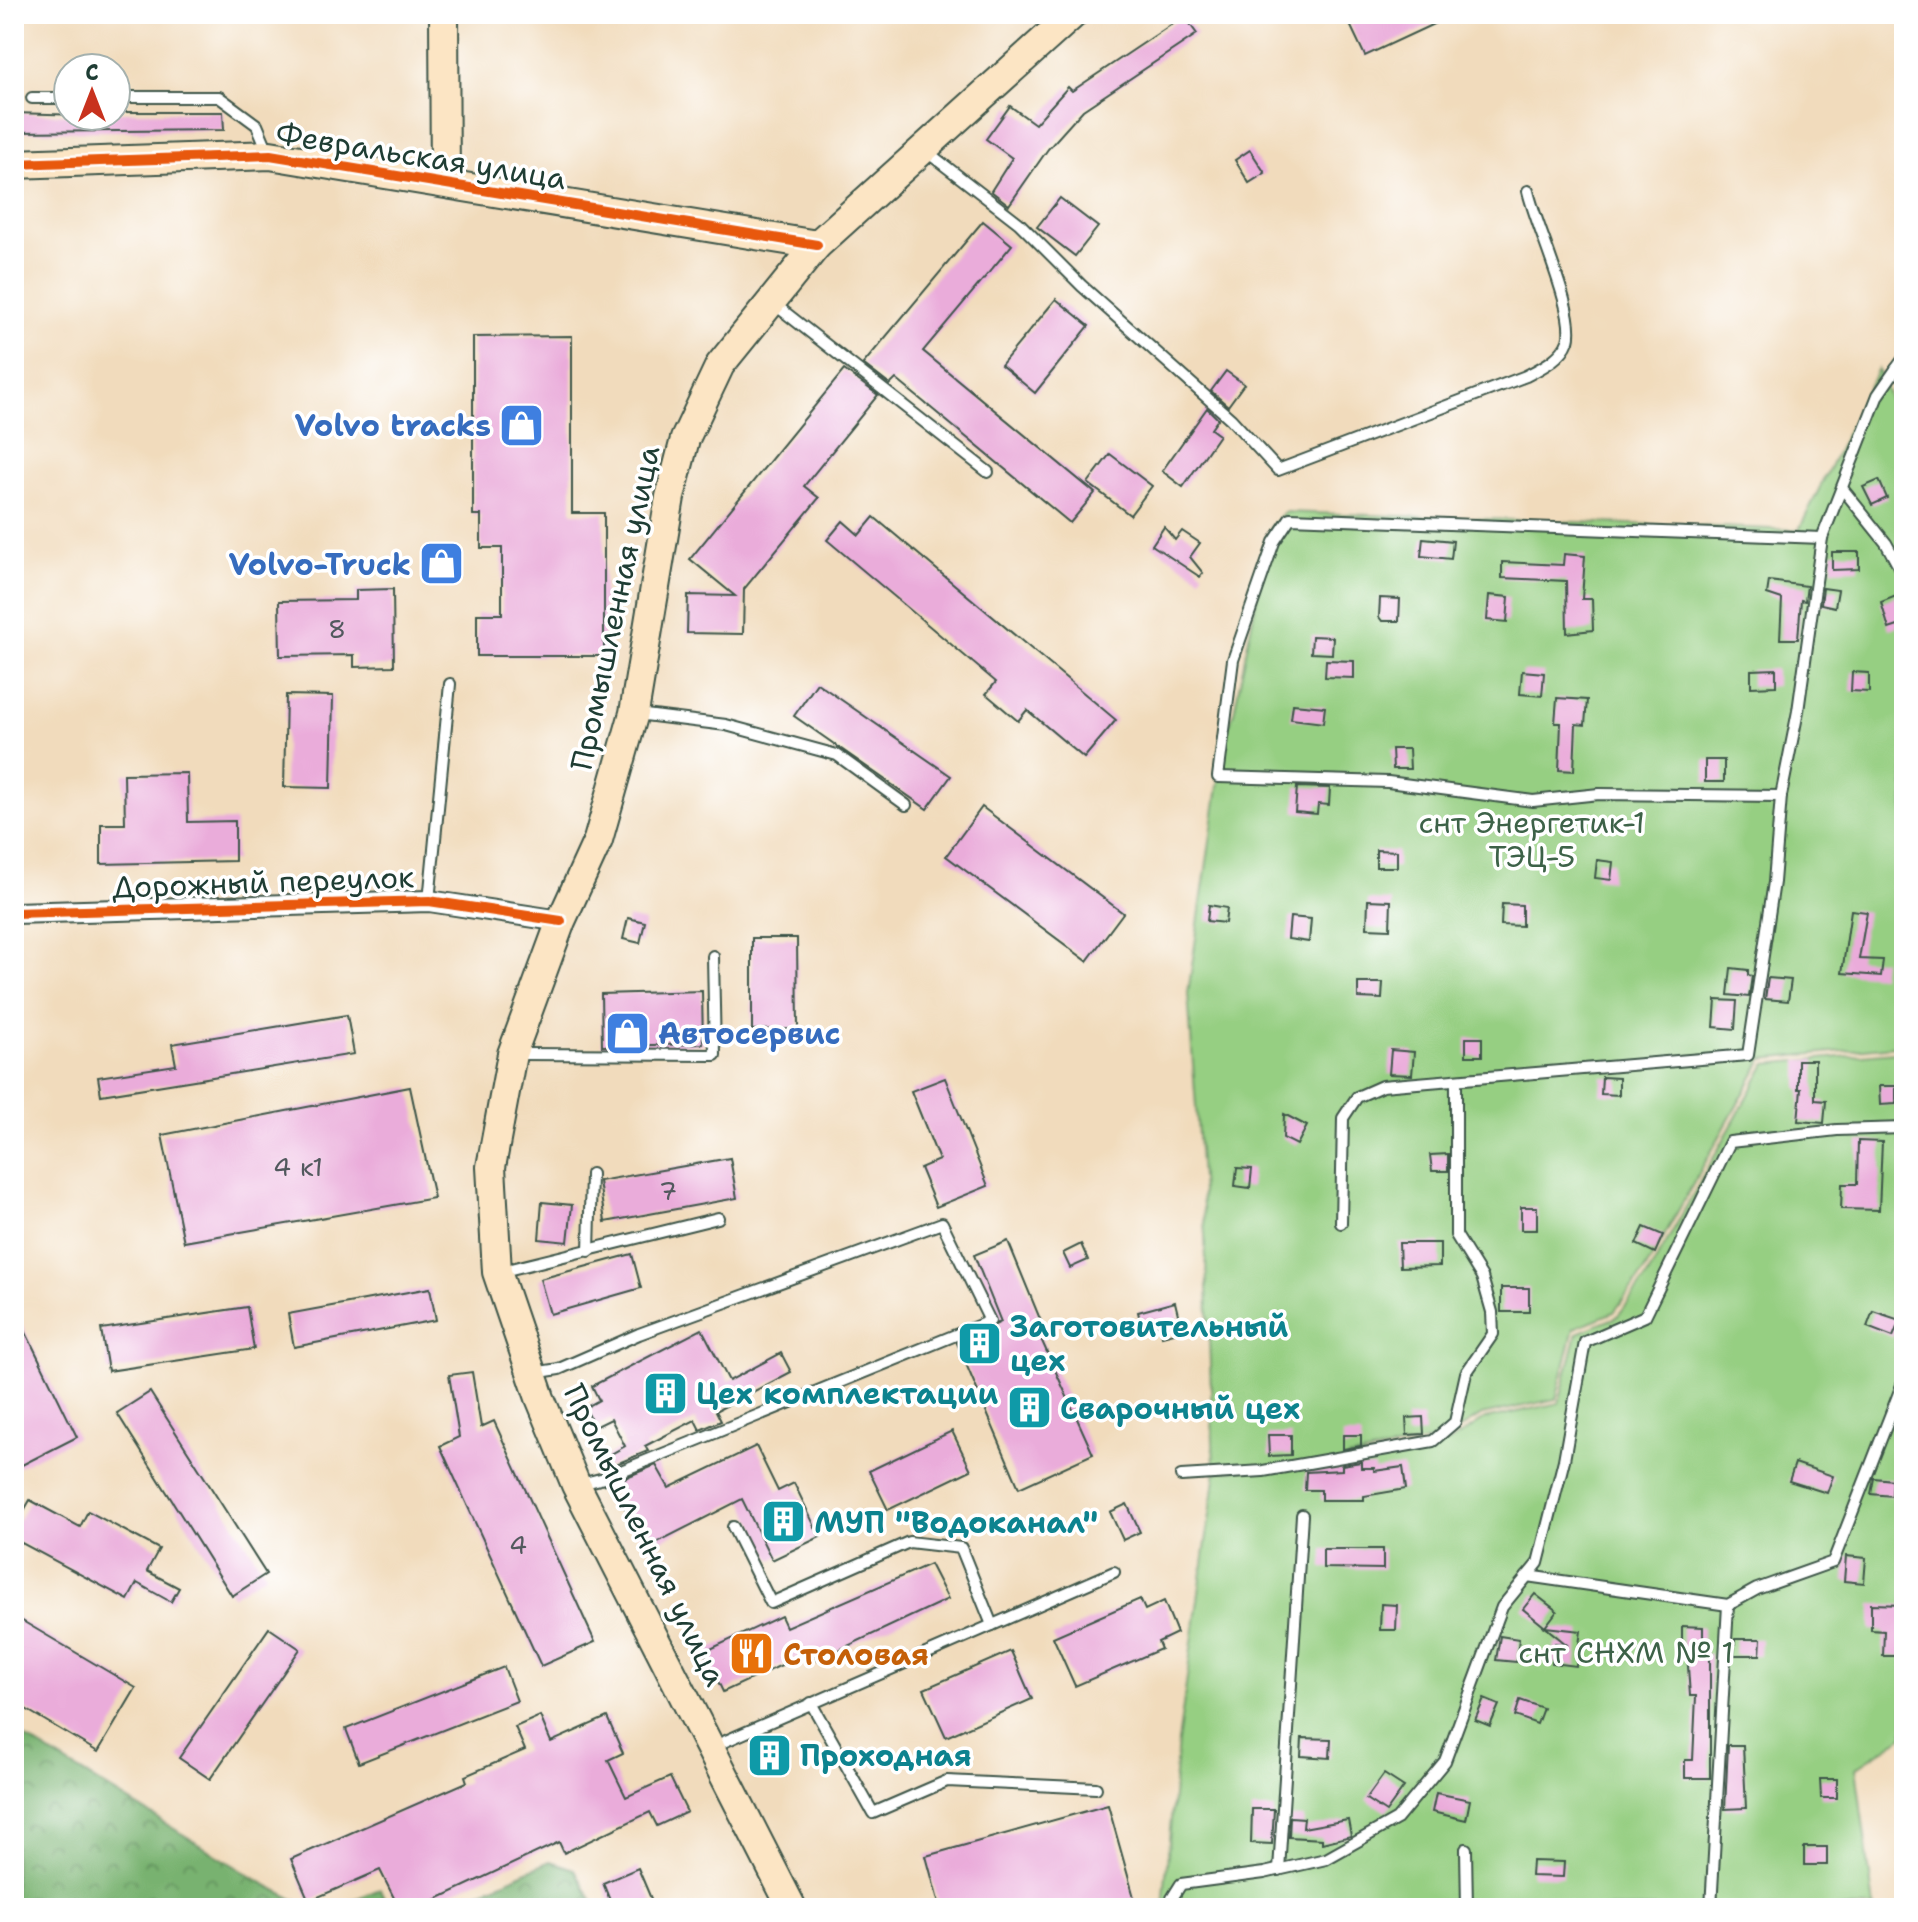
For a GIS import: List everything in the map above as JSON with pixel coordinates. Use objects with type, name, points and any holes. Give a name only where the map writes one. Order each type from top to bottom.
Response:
[{"type":"main road","points":[[444,14],[445,182]]},
{"type":"main road","name":"Промышленная улица","points":[[792,1908],[576,1485],[531,1373],[497,1272],[491,1167],[512,1054],[561,921],[598,840],[634,713],[670,497],[685,439],[720,365],[817,245],[1073,14]]},
{"type":"main road","name":"Февральская улица","points":[[14,164],[270,155],[817,245]]},
{"type":"street","name":"Дорожный переулок","points":[[14,913],[429,901],[561,921]]},
{"type":"lane","points":[[132,97],[219,97],[257,125],[270,155]]},
{"type":"lane","points":[[32,98],[52,98]]},
{"type":"lane","points":[[925,150],[1019,223],[1082,286],[1231,419],[1278,470],[1526,376],[1562,351],[1570,326],[1568,307],[1538,231],[1528,191]]},
{"type":"lane","points":[[773,303],[988,472]]},
{"type":"lane","points":[[1341,1223],[1343,1118],[1357,1097],[1382,1086],[1748,1055],[1774,882],[1781,796],[1798,711],[1822,538],[1878,395],[1900,373],[1904,358]]},
{"type":"lane","points":[[1842,488],[1886,543],[1904,576]]},
{"type":"lane","points":[[1781,796],[1599,794],[1533,801],[1388,782],[1218,777],[1233,660],[1274,542],[1290,518],[1822,538]]},
{"type":"lane","points":[[429,901],[450,684]]},
{"type":"lane","points":[[634,713],[726,725],[837,755],[906,805]]},
{"type":"lane","points":[[512,1054],[715,1055],[713,956]]},
{"type":"lane","points":[[1181,1476],[1263,1471],[1433,1441],[1455,1422],[1466,1373],[1493,1334],[1492,1312],[1482,1277],[1456,1235],[1456,1080]]},
{"type":"lane","points":[[1166,1908],[1181,1884],[1279,1870],[1326,1859],[1397,1819],[1445,1761],[1502,1607],[1538,1563],[1564,1460],[1585,1342],[1645,1316],[1730,1142],[1837,1130],[1904,1128]]},
{"type":"lane","points":[[589,1251],[591,1174]]},
{"type":"lane","points":[[497,1272],[718,1218]]},
{"type":"lane","points":[[531,1373],[559,1369],[639,1334],[942,1223],[990,1321],[604,1478],[576,1485]]},
{"type":"lane","points":[[1527,1576],[1728,1605],[1757,1589],[1833,1562],[1904,1380]]},
{"type":"lane","points":[[1279,1870],[1302,1515]]},
{"type":"lane","points":[[733,1527],[771,1603],[909,1542],[961,1548],[992,1625]]},
{"type":"lane","points":[[710,1748],[1114,1572]]},
{"type":"lane","points":[[1711,1908],[1728,1605]]},
{"type":"lane","points":[[811,1703],[873,1813],[947,1781],[1096,1788]]},
{"type":"lane","points":[[1466,1849],[1467,1908]]},
{"type":"green space","points":[[1878,369],[1890,400],[1904,381],[1904,1045],[1763,1059],[1644,1272],[1614,1312],[1574,1328],[1556,1399],[1482,1415],[1445,1438],[1347,1458],[1386,1456],[1450,1442],[1485,1419],[1559,1403],[1577,1333],[1617,1317],[1647,1277],[1766,1064],[1904,1051],[1904,1736],[1856,1768],[1874,1908],[1163,1908],[1178,1741],[1216,1472],[1262,1467],[1214,1467],[1205,1235],[1188,993],[1225,738],[1234,712],[1271,527],[1284,512],[1799,530]]},
{"type":"green space","points":[[14,1731],[261,1882],[310,1908],[14,1908]]},
{"type":"green space","points":[[550,1861],[575,1869],[596,1908],[444,1908]]},
{"type":"green space","points":[[380,1889],[389,1908],[333,1908]]},
{"type":"building","points":[[1345,14],[1455,14],[1365,56]]},
{"type":"building","points":[[1184,16],[1197,34],[1083,110],[1048,149],[1009,205],[991,191],[1012,158],[986,139],[1010,106],[1035,124],[1068,87],[1072,91]]},
{"type":"building","points":[[132,112],[223,112],[224,130],[132,131]]},
{"type":"building","points":[[14,113],[52,114],[52,132],[14,132]]},
{"type":"building","points":[[1250,150],[1265,173],[1249,183],[1235,160]]},
{"type":"building","points":[[1060,198],[1098,227],[1075,256],[1037,227]]},
{"type":"building","points":[[983,221],[1012,245],[923,351],[1095,493],[1070,523],[896,379],[890,385],[863,364]]},
{"type":"building","points":[[1056,299],[1089,326],[1035,393],[1001,365]]},
{"type":"building","name":"Volvo tracks","points":[[572,336],[572,513],[604,513],[604,656],[477,656],[477,614],[502,614],[502,548],[481,548],[481,515],[473,515],[473,337]]},
{"type":"building","points":[[844,370],[878,395],[804,486],[819,498],[744,589],[743,634],[687,633],[688,595],[735,596],[690,559]]},
{"type":"building","points":[[1226,371],[1244,384],[1228,406],[1211,391]]},
{"type":"building","points":[[1207,408],[1218,419],[1211,429],[1219,435],[1183,487],[1162,471]]},
{"type":"building","points":[[1110,454],[1152,486],[1130,515],[1088,483]]},
{"type":"building","points":[[1879,480],[1887,498],[1872,505],[1863,487]]},
{"type":"building","points":[[874,517],[1116,720],[1084,758],[1027,710],[1018,721],[986,694],[996,682],[827,540],[843,521],[859,535]]},
{"type":"building","points":[[1164,527],[1175,540],[1182,531],[1200,543],[1190,557],[1203,573],[1200,577],[1152,545]]},
{"type":"building","points":[[1423,538],[1453,541],[1451,559],[1421,556]]},
{"type":"building","points":[[1832,552],[1859,552],[1859,569],[1832,570]]},
{"type":"building","points":[[1564,554],[1585,556],[1582,599],[1592,599],[1593,630],[1567,633],[1566,581],[1502,578],[1502,562],[1563,565]]},
{"type":"building","points":[[1769,581],[1807,586],[1805,601],[1801,600],[1798,639],[1780,639],[1782,599],[1767,594]]},
{"type":"building","points":[[1823,588],[1838,590],[1835,607],[1821,604]]},
{"type":"building","points":[[393,589],[394,666],[354,667],[354,655],[280,656],[279,601],[356,600],[356,590]]},
{"type":"building","points":[[1489,595],[1509,597],[1507,622],[1487,620]]},
{"type":"building","points":[[1896,596],[1904,624],[1889,629],[1881,602]]},
{"type":"building","points":[[1380,598],[1400,599],[1399,621],[1382,621],[1379,617]]},
{"type":"building","points":[[1312,636],[1333,637],[1332,654],[1311,653]]},
{"type":"building","points":[[1326,660],[1354,661],[1354,678],[1325,677]]},
{"type":"building","points":[[1776,669],[1776,686],[1751,687],[1751,670]]},
{"type":"building","points":[[1522,671],[1544,673],[1542,696],[1520,694]]},
{"type":"building","points":[[1852,672],[1869,673],[1869,692],[1851,691]]},
{"type":"building","points":[[817,683],[951,776],[927,809],[794,716]]},
{"type":"building","points":[[286,695],[333,696],[331,788],[284,787]]},
{"type":"building","points":[[1557,698],[1587,700],[1585,725],[1576,724],[1574,771],[1559,770],[1561,723],[1555,723]]},
{"type":"building","points":[[1293,704],[1325,707],[1323,723],[1291,719]]},
{"type":"building","points":[[1392,749],[1409,749],[1410,769],[1393,769]]},
{"type":"building","points":[[1705,760],[1724,760],[1724,782],[1705,782]]},
{"type":"building","points":[[187,773],[188,822],[235,821],[235,861],[101,864],[101,824],[125,824],[124,774]]},
{"type":"building","points":[[1297,787],[1330,788],[1329,805],[1318,804],[1317,814],[1295,812]]},
{"type":"building","points":[[982,807],[1123,913],[1087,961],[946,856]]},
{"type":"building","points":[[1376,850],[1397,851],[1397,867],[1376,867]]},
{"type":"building","points":[[1597,860],[1613,862],[1611,880],[1595,878]]},
{"type":"building","points":[[1368,900],[1391,901],[1390,929],[1367,928]]},
{"type":"building","points":[[1502,904],[1522,905],[1522,926],[1501,925]]},
{"type":"building","points":[[1209,905],[1227,908],[1225,923],[1207,921]]},
{"type":"building","points":[[1851,910],[1867,912],[1859,959],[1883,960],[1881,976],[1842,973]]},
{"type":"building","points":[[1290,917],[1311,919],[1309,942],[1288,939]]},
{"type":"building","points":[[628,918],[645,922],[640,943],[623,939]]},
{"type":"building","points":[[752,938],[797,938],[798,1029],[752,1030]]},
{"type":"building","points":[[1731,968],[1748,970],[1748,975],[1752,976],[1749,997],[1728,995]]},
{"type":"building","points":[[1768,978],[1791,980],[1788,1001],[1765,999]]},
{"type":"building","points":[[1358,983],[1383,983],[1382,999],[1358,998]]},
{"type":"building","points":[[702,991],[703,1044],[602,1046],[601,994]]},
{"type":"building","points":[[1716,1000],[1737,1001],[1735,1029],[1714,1027]]},
{"type":"building","points":[[347,1015],[354,1054],[101,1095],[98,1077],[176,1065],[172,1044]]},
{"type":"building","points":[[1466,1038],[1482,1038],[1482,1056],[1466,1056]]},
{"type":"building","points":[[1391,1050],[1414,1052],[1412,1075],[1389,1074]]},
{"type":"building","points":[[1798,1060],[1815,1060],[1815,1100],[1826,1101],[1824,1123],[1798,1121],[1801,1089],[1798,1089]]},
{"type":"building","points":[[1602,1077],[1619,1078],[1619,1095],[1601,1094]]},
{"type":"building","points":[[945,1078],[988,1186],[936,1207],[920,1168],[939,1160],[911,1091]]},
{"type":"building","points":[[1879,1086],[1896,1086],[1896,1104],[1880,1105]]},
{"type":"building","points":[[410,1087],[434,1198],[184,1242],[162,1135]]},
{"type":"building","points":[[1284,1114],[1307,1126],[1297,1145],[1283,1138]]},
{"type":"building","points":[[1858,1141],[1882,1142],[1879,1210],[1841,1209],[1842,1184],[1857,1184]]},
{"type":"building","points":[[1448,1154],[1448,1171],[1432,1171],[1430,1155]]},
{"type":"building","points":[[730,1158],[737,1198],[605,1222],[599,1181]]},
{"type":"building","points":[[1237,1168],[1252,1169],[1250,1188],[1235,1186]]},
{"type":"building","points":[[542,1202],[572,1205],[568,1242],[539,1239]]},
{"type":"building","points":[[1521,1207],[1537,1207],[1537,1230],[1521,1230]]},
{"type":"building","points":[[1644,1227],[1663,1235],[1655,1253],[1636,1244]]},
{"type":"building","name":"Сварочный цех","points":[[1008,1241],[1047,1336],[1041,1339],[1093,1454],[1019,1488],[957,1343],[1001,1322],[974,1255]]},
{"type":"building","points":[[1399,1243],[1440,1243],[1440,1266],[1400,1267]]},
{"type":"building","points":[[1081,1244],[1088,1260],[1070,1268],[1063,1253]]},
{"type":"building","points":[[632,1254],[641,1288],[550,1314],[540,1279]]},
{"type":"building","points":[[430,1288],[436,1320],[294,1347],[288,1314]]},
{"type":"building","points":[[1501,1288],[1529,1288],[1529,1312],[1501,1312]]},
{"type":"building","points":[[1175,1302],[1182,1331],[1162,1336],[1160,1324],[1142,1328],[1138,1312]]},
{"type":"building","points":[[247,1307],[254,1349],[108,1371],[101,1329]]},
{"type":"building","points":[[14,1308],[77,1437],[14,1469]]},
{"type":"building","points":[[1873,1311],[1900,1320],[1893,1337],[1867,1327]]},
{"type":"building","name":"Цех комплектации","points":[[702,1329],[729,1381],[781,1353],[791,1372],[716,1411],[721,1421],[700,1430],[695,1420],[645,1446],[648,1451],[604,1469],[599,1461],[625,1446],[611,1419],[595,1427],[585,1408],[599,1400],[592,1386]]},
{"type":"building","points":[[472,1372],[481,1427],[494,1421],[595,1642],[541,1666],[440,1446],[459,1437],[449,1375]]},
{"type":"building","points":[[150,1392],[266,1574],[232,1596],[117,1413]]},
{"type":"building","points":[[1423,1417],[1424,1434],[1407,1435],[1406,1418]]},
{"type":"building","points":[[952,1431],[971,1470],[888,1510],[869,1471]]},
{"type":"building","points":[[1268,1435],[1291,1435],[1291,1455],[1269,1456]]},
{"type":"building","points":[[1343,1435],[1361,1435],[1361,1446],[1343,1449]]},
{"type":"building","points":[[756,1446],[778,1491],[794,1483],[820,1537],[772,1560],[742,1499],[646,1548],[612,1483],[656,1465],[669,1488]]},
{"type":"building","points":[[1361,1462],[1361,1468],[1374,1468],[1374,1471],[1403,1467],[1406,1489],[1364,1496],[1364,1500],[1321,1500],[1321,1490],[1305,1490],[1306,1472],[1342,1470],[1342,1465]]},
{"type":"building","points":[[1795,1463],[1833,1476],[1827,1493],[1789,1481]]},
{"type":"building","points":[[1874,1478],[1893,1480],[1892,1496],[1871,1494]]},
{"type":"building","points":[[30,1500],[80,1527],[88,1511],[159,1549],[147,1571],[179,1588],[171,1602],[137,1583],[128,1600],[14,1539],[14,1528]]},
{"type":"building","points":[[1127,1504],[1140,1532],[1123,1540],[1110,1512]]},
{"type":"building","points":[[1323,1549],[1383,1549],[1383,1569],[1323,1568]]},
{"type":"building","points":[[1846,1556],[1866,1558],[1864,1583],[1844,1581]]},
{"type":"building","points":[[930,1564],[948,1599],[818,1660],[814,1650],[723,1692],[704,1652],[781,1616],[786,1627]]},
{"type":"building","points":[[1535,1594],[1557,1611],[1545,1627],[1523,1609]]},
{"type":"building","points":[[1140,1599],[1145,1610],[1164,1601],[1177,1633],[1158,1642],[1161,1649],[1075,1686],[1053,1637]]},
{"type":"building","points":[[1381,1604],[1397,1605],[1396,1630],[1380,1630]]},
{"type":"building","points":[[1871,1604],[1904,1605],[1904,1656],[1883,1656],[1884,1631],[1871,1630]]},
{"type":"building","points":[[14,1616],[136,1688],[98,1752],[14,1702]]},
{"type":"building","points":[[1682,1626],[1703,1627],[1703,1654],[1710,1654],[1710,1778],[1685,1778],[1685,1760],[1693,1760],[1696,1696],[1690,1696],[1687,1652],[1682,1652]]},
{"type":"building","points":[[1545,1627],[1581,1631],[1576,1666],[1552,1663],[1555,1643],[1566,1644]]},
{"type":"building","points":[[269,1628],[300,1649],[210,1779],[179,1758]]},
{"type":"building","points":[[1500,1636],[1519,1639],[1516,1662],[1496,1660]]},
{"type":"building","points":[[1735,1639],[1761,1639],[1760,1655],[1734,1655]]},
{"type":"building","points":[[1011,1651],[1032,1699],[946,1737],[924,1689]]},
{"type":"building","points":[[504,1667],[517,1701],[359,1763],[346,1729]]},
{"type":"building","points":[[1484,1699],[1499,1705],[1490,1726],[1475,1720]]},
{"type":"building","points":[[1520,1700],[1543,1708],[1537,1724],[1515,1716]]},
{"type":"building","points":[[540,1716],[551,1742],[607,1717],[623,1753],[608,1760],[626,1797],[670,1777],[687,1812],[657,1826],[650,1812],[564,1853],[559,1842],[418,1908],[399,1908],[380,1870],[309,1901],[291,1859],[467,1782],[465,1776],[525,1750],[515,1727]]},
{"type":"building","points":[[1302,1738],[1331,1739],[1330,1758],[1301,1756]]},
{"type":"building","points":[[1728,1745],[1743,1745],[1746,1808],[1725,1809]]},
{"type":"building","points":[[1384,1774],[1404,1787],[1386,1812],[1366,1799]]},
{"type":"building","points":[[1820,1779],[1837,1779],[1837,1798],[1821,1798]]},
{"type":"building","points":[[1436,1793],[1470,1800],[1466,1820],[1432,1812]]},
{"type":"building","points":[[1108,1805],[1137,1908],[940,1908],[926,1856]]},
{"type":"building","points":[[1252,1809],[1274,1809],[1272,1844],[1251,1843]]},
{"type":"building","points":[[1290,1817],[1304,1818],[1303,1828],[1348,1820],[1351,1836],[1322,1843],[1322,1839],[1289,1837]]},
{"type":"building","points":[[1804,1847],[1827,1847],[1827,1865],[1804,1865]]},
{"type":"building","points":[[1532,1861],[1564,1862],[1563,1877],[1531,1876]]},
{"type":"building","points":[[638,1868],[655,1908],[613,1908],[603,1883]]},
{"type":"cycle path","points":[[14,164],[270,155],[817,245]]},
{"type":"cycle path","points":[[14,913],[429,901],[561,921]]},
{"type":"place","name":"Volvo tracks","points":[[522,425]]},
{"type":"place","name":"Volvo-Truck","points":[[442,564]]},
{"type":"place","name":"Автосервис","points":[[627,1033]]},
{"type":"place","name":"Заготовительный цех","points":[[979,1343]]},
{"type":"place","name":"Цех комплектации","points":[[665,1393]]},
{"type":"place","name":"Сварочный цех","points":[[1029,1408]]},
{"type":"place","name":"МУП \"Водоканал\"","points":[[783,1522]]},
{"type":"place","name":"Столовая","points":[[752,1654]]},
{"type":"place","name":"Проходная","points":[[769,1755]]},
{"type":"park label","name":"снт Энергетик-1 ТЭЦ-5","points":[[1532,839]]},
{"type":"park label","name":"снт СНХМ № 1","points":[[1626,1652]]}]
